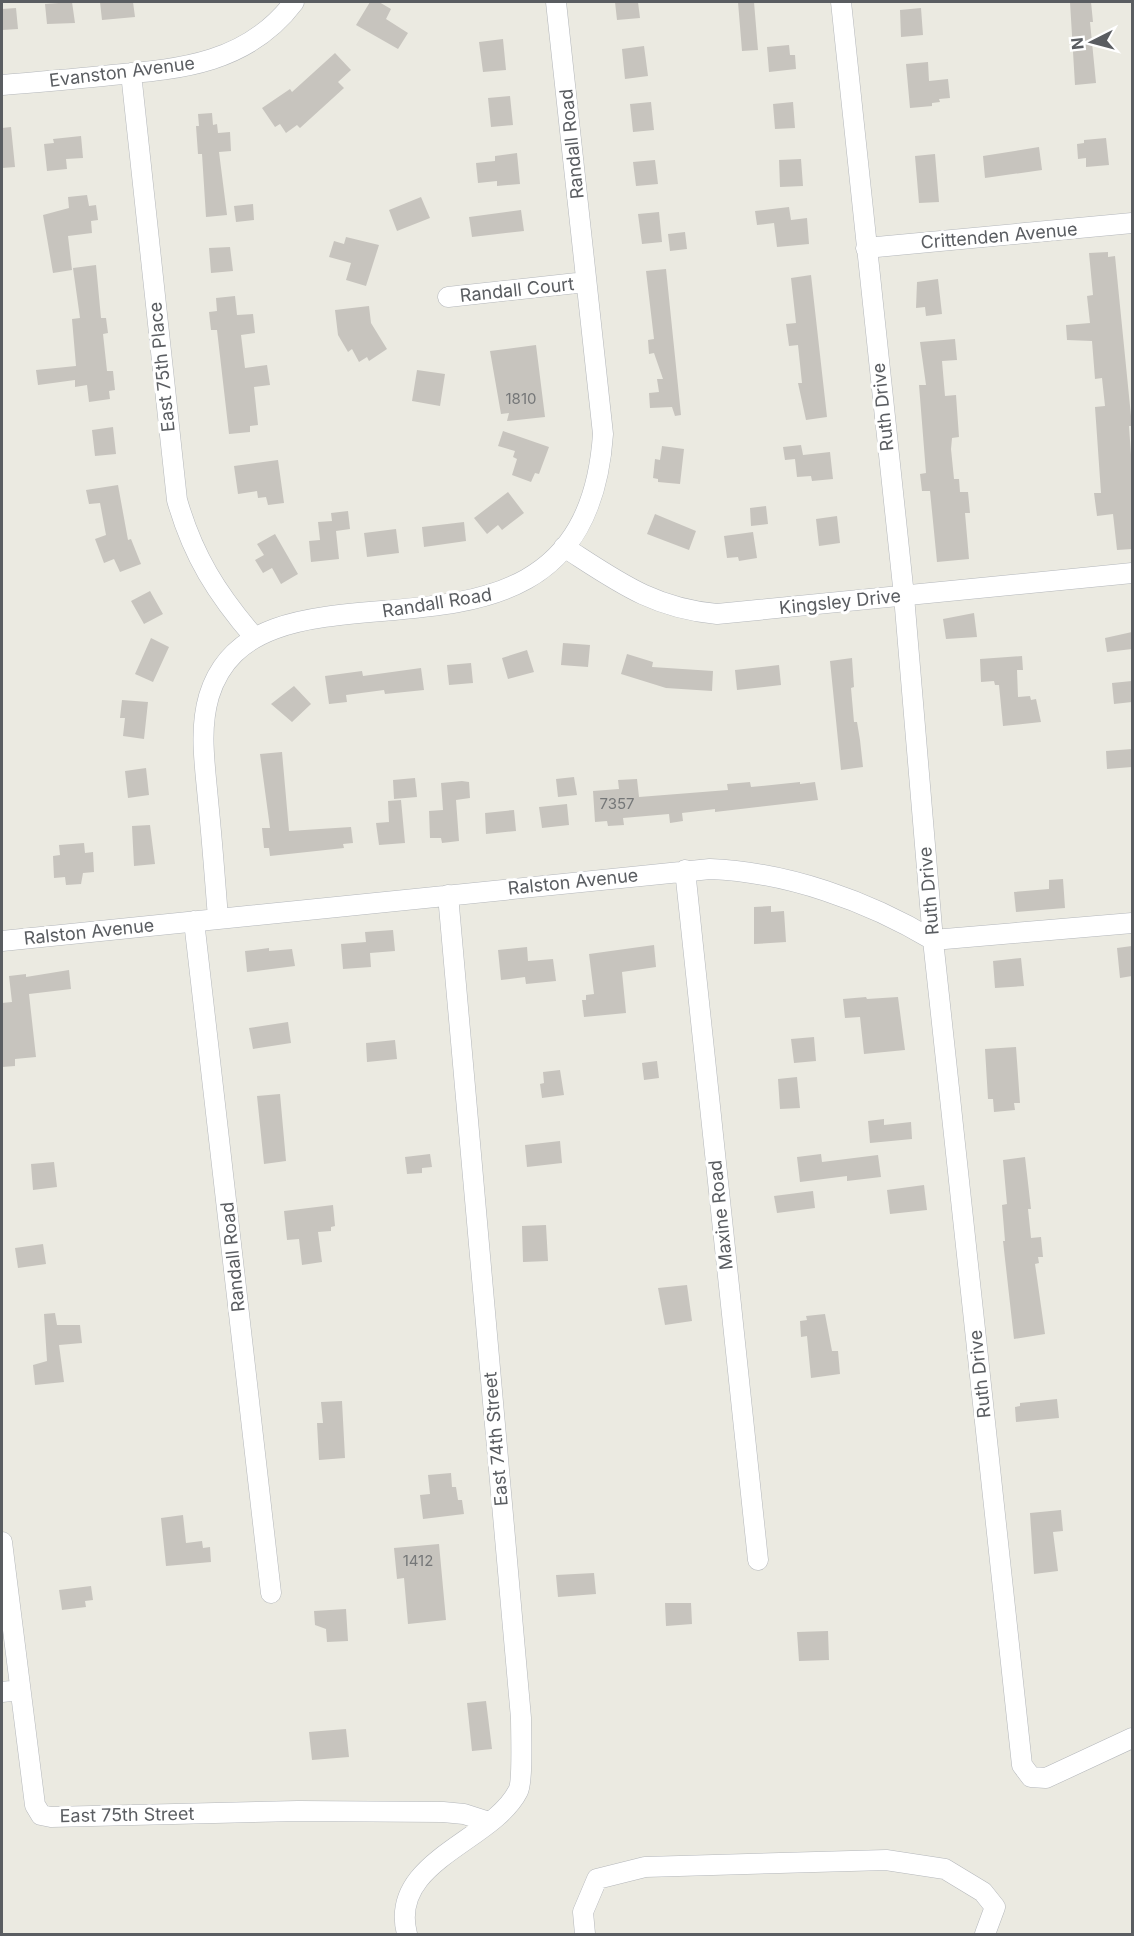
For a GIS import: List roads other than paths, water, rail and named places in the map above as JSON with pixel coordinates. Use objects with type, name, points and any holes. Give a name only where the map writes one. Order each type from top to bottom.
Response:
[{"type":"street","name":"Evanston Avenue","points":[[2,86],[182,68],[226,54],[261,34],[294,2]]},
{"type":"street","name":"Randall Road","points":[[218,918],[203,735],[209,695],[230,659],[255,638],[292,623],[485,597],[522,582],[548,564],[564,547],[584,520],[596,490],[601,466],[603,434],[556,2]]},
{"type":"street","name":"Ruth Drive","points":[[841,2],[904,596],[933,940],[1022,1765],[1031,1776],[1039,1779],[1050,1777],[1132,1738]]},
{"type":"street","name":"East 75th Place","points":[[130,73],[177,500],[186,531],[202,568],[229,608],[255,638]]},
{"type":"street","name":"Crittenden Avenue","points":[[866,249],[1132,223]]},
{"type":"street","name":"Randall Court","points":[[448,297],[586,282]]},
{"type":"street","name":"Kingsley Drive","points":[[564,547],[638,594],[692,612],[734,613],[1132,573]]},
{"type":"street","name":"Ralston Avenue","points":[[2,941],[685,870],[742,871],[803,883],[909,925],[933,940]]},
{"type":"street","name":"Maxine Road","points":[[685,870],[758,1560]]},
{"type":"street","name":"East 74th Street","points":[[407,1935],[405,1924],[411,1891],[438,1859],[500,1814],[519,1789],[521,1718],[448,895]]},
{"type":"street","name":"Randall Road","points":[[195,921],[271,1593]]},
{"type":"street","points":[[933,940],[1132,923]]},
{"type":"street","name":"East 75th Street","points":[[2,1542],[11,1691],[35,1805],[41,1815],[51,1817],[298,1811],[443,1812],[464,1814],[489,1822]]},
{"type":"street","points":[[585,1935],[583,1912],[597,1879],[645,1867],[886,1860],[945,1869],[983,1892],[995,1907],[985,1935]]}]
